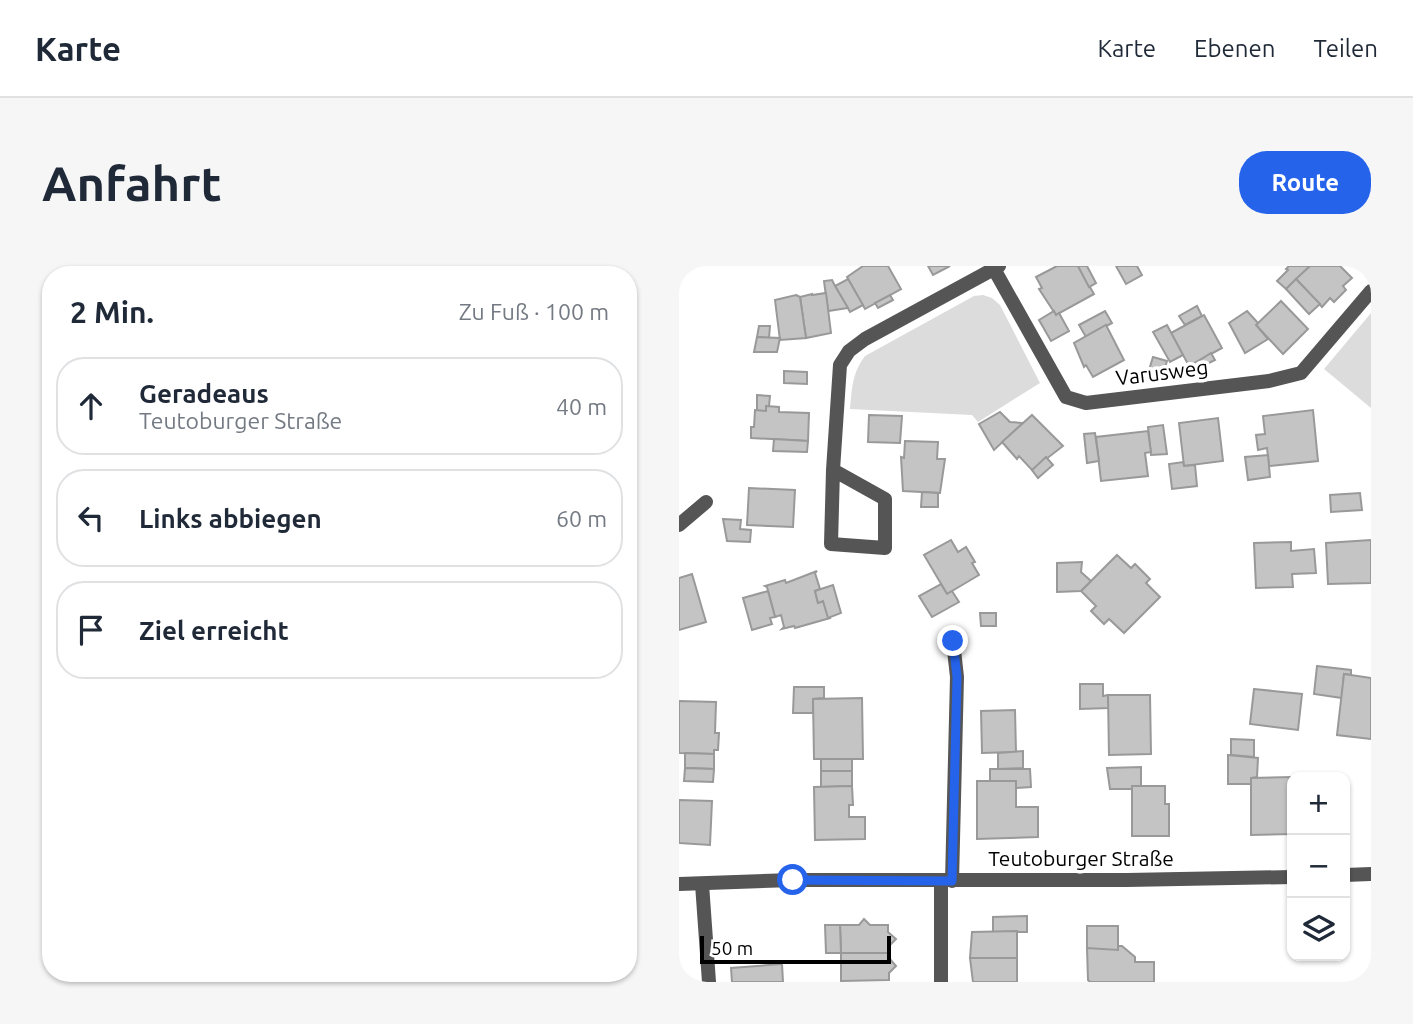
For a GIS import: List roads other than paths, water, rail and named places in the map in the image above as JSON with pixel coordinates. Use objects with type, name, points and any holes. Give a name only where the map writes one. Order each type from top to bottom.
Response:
[{"type":"street","name":"Varusweg","points":[[833,470],[885,499],[885,548],[831,544],[833,470],[840,365],[849,351],[865,339],[997,267],[1066,397],[1086,403],[1269,381],[1301,373],[1371,292]]},
{"type":"street","points":[[679,525],[706,502]]},
{"type":"street","points":[[941,982],[957,677],[953,641]]},
{"type":"street","points":[[1350,875],[1371,874]]},
{"type":"street","name":"Teutoburger Straße","points":[[679,884],[793,880],[1287,877]]},
{"type":"street","points":[[702,884],[709,982]]}]
